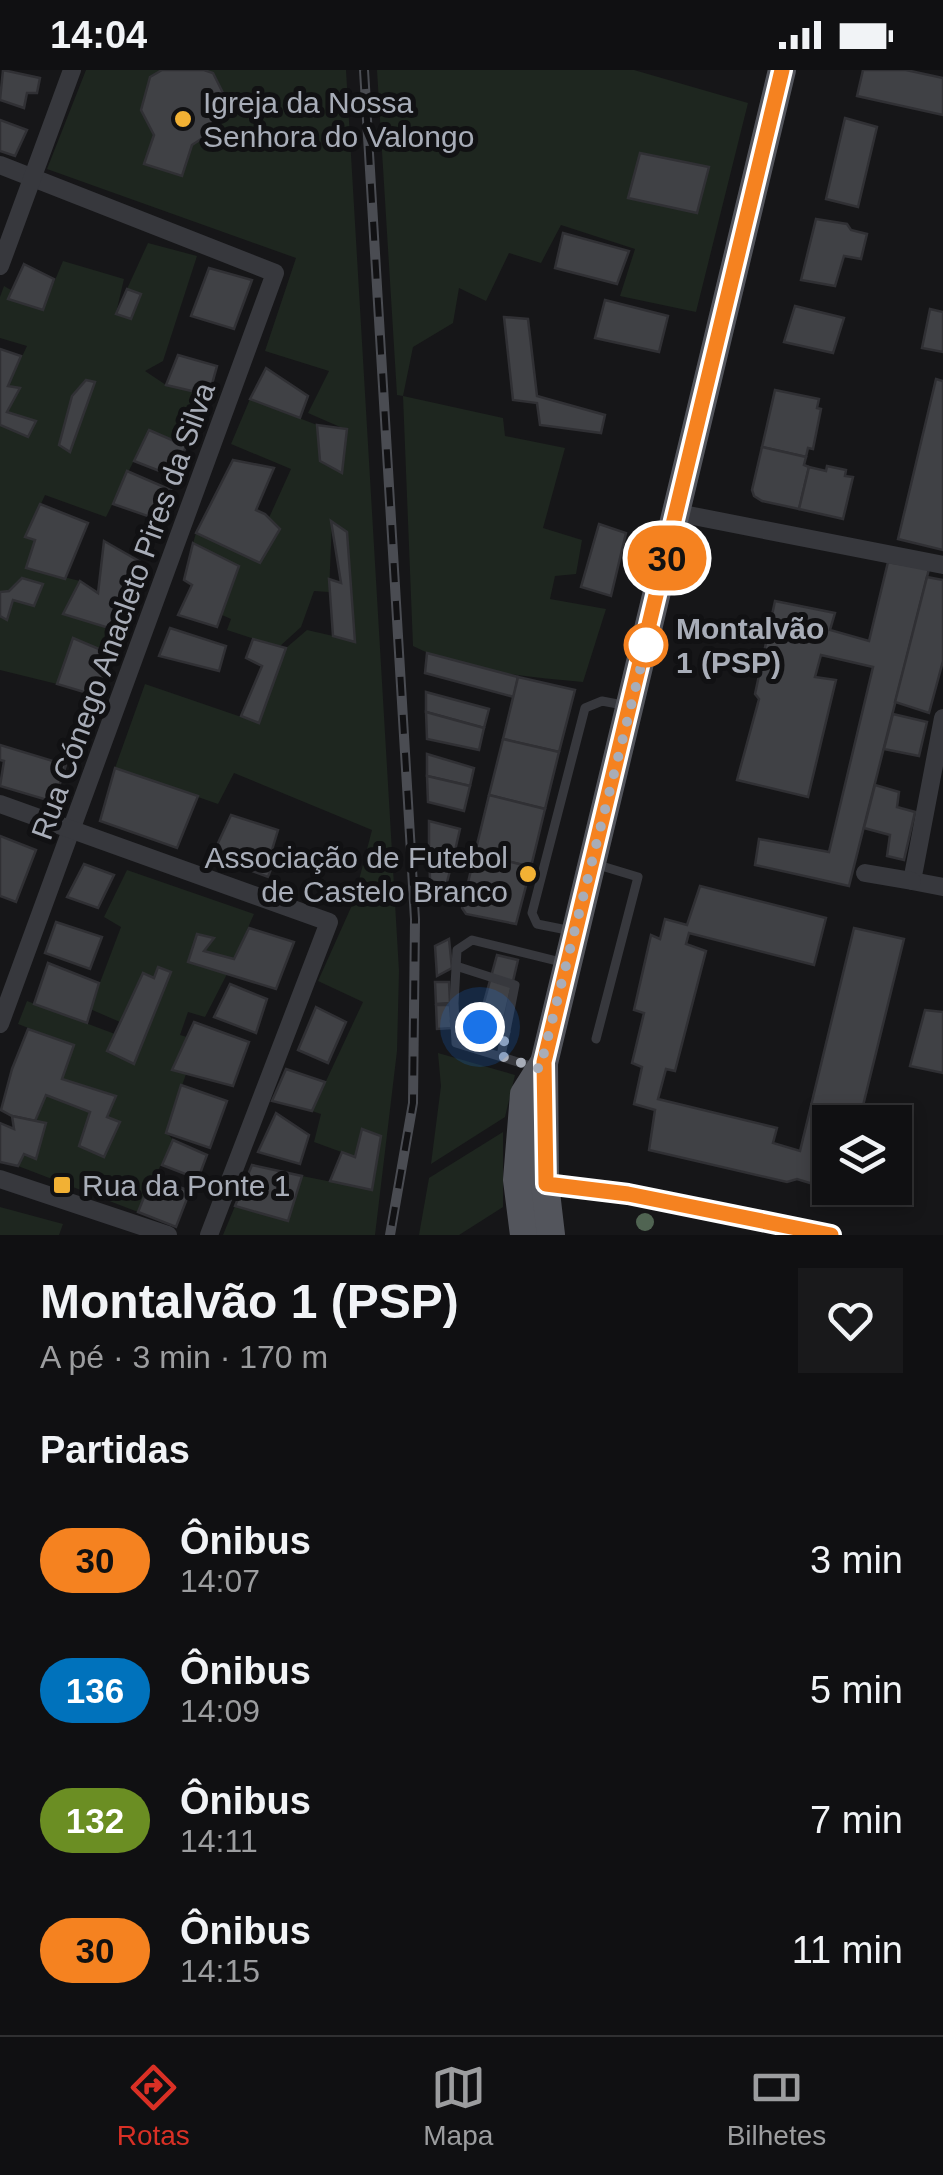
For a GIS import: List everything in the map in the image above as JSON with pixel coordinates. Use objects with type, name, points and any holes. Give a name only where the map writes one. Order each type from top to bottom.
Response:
[{"type":"main road","points":[[551,1235],[542,1066],[782,70]]},
{"type":"main road","points":[[524,1235],[517,1180],[524,1094],[542,1066]]},
{"type":"street","points":[[0,266],[72,70]]},
{"type":"street","points":[[0,165],[33,176]]},
{"type":"street","name":"Rua Cónego Anacleto Pires da Silva","points":[[0,1024],[275,273],[33,176]]},
{"type":"street","points":[[678,513],[943,565]]},
{"type":"street","points":[[912,881],[943,718]]},
{"type":"street","points":[[0,804],[328,922],[209,1235]]},
{"type":"street","points":[[866,872],[943,887]]},
{"type":"street","points":[[0,1179],[168,1235]]},
{"type":"street","points":[[546,1184],[628,1194],[831,1235]]},
{"type":"lane","points":[[576,931],[538,924],[532,912],[585,708],[602,701],[631,706]]},
{"type":"lane","points":[[592,864],[638,876],[596,1038]]},
{"type":"lane","points":[[542,1066],[456,1043],[457,950],[472,940],[568,964]]},
{"type":"lane","points":[[456,966],[515,984],[501,1056]]},
{"type":"lane","points":[[454,1022],[506,1032]]},
{"type":"shaded area","points":[[86,70],[346,70],[399,971],[397,1051],[375,1235],[223,1235],[235,1206],[288,1220],[302,1176],[372,1190],[381,1136],[362,1129],[355,1157],[314,1142],[321,1114],[312,1111],[363,1002],[318,981],[353,903],[372,830],[234,773],[218,804],[115,768],[145,684],[259,723],[286,648],[307,630],[355,641],[347,533],[332,522],[329,592],[314,591],[301,627],[279,647],[227,630],[231,619],[222,615],[239,566],[193,543],[196,533],[260,563],[280,529],[268,520],[291,469],[231,444],[250,399],[317,425],[320,461],[341,472],[347,430],[308,413],[329,371],[265,351],[296,258],[47,169]]},
{"type":"shaded area","points":[[377,70],[634,70],[748,103],[696,312],[620,296],[635,249],[561,225],[541,263],[509,253],[486,301],[459,288],[453,323],[413,347],[403,396],[397,395]]},
{"type":"shaded area","points":[[148,243],[197,256],[163,361],[145,371],[166,385],[209,395],[186,446],[149,430],[106,517],[45,495],[26,537],[35,540],[27,568],[80,581],[64,614],[122,632],[113,655],[73,638],[57,684],[0,670],[0,616],[7,619],[13,600],[34,605],[42,584],[22,578],[9,591],[0,592],[0,425],[28,437],[36,421],[7,412],[19,389],[8,386],[27,346],[0,338],[0,297],[4,286],[43,309],[63,261],[124,279],[116,313],[141,295],[127,289]]},
{"type":"shaded area","points":[[403,396],[503,418],[505,436],[565,448],[543,528],[582,540],[576,574],[555,576],[550,599],[606,609],[583,682],[474,667],[413,646]]},
{"type":"shaded area","points":[[127,870],[254,914],[234,959],[204,951],[213,938],[197,935],[189,962],[227,974],[205,1017],[188,1012],[180,1035],[187,1037],[172,1069],[186,1074],[166,1132],[173,1140],[138,1212],[18,1166],[24,1154],[36,1158],[45,1124],[35,1121],[46,1095],[90,1112],[79,1146],[103,1156],[107,1117],[116,1096],[62,1079],[73,1045],[18,1024],[27,1001],[115,1034],[107,1051],[135,1063],[171,972],[159,967],[154,978],[143,973],[120,1022],[90,1009],[121,927],[104,917]]},
{"type":"shaded area","points":[[438,1053],[515,1075],[505,1117],[431,1164],[441,1086]]},
{"type":"shaded area","points":[[503,1132],[503,1207],[459,1235],[419,1235],[429,1178]]},
{"type":"shaded area","points":[[0,1207],[63,1224],[59,1235],[0,1235]]},
{"type":"building","points":[[3,70],[40,78],[37,93],[27,93],[24,108],[0,100]]},
{"type":"building","name":"Igreja da Nossa Senhora do Valongo","points":[[162,70],[213,73],[225,97],[218,128],[192,145],[182,176],[144,164],[154,135],[141,110],[150,77]]},
{"type":"building","points":[[863,70],[906,70],[943,78],[943,115],[857,96]]},
{"type":"building","points":[[845,118],[877,127],[858,207],[826,199]]},
{"type":"building","points":[[0,120],[27,130],[15,156],[0,151]]},
{"type":"building","points":[[640,153],[709,167],[697,213],[628,198]]},
{"type":"building","points":[[816,219],[847,224],[851,230],[867,234],[861,259],[844,256],[835,286],[801,280]]},
{"type":"building","points":[[563,233],[629,251],[617,284],[555,268]]},
{"type":"building","points":[[24,264],[54,279],[43,310],[8,299]]},
{"type":"building","points":[[209,268],[252,280],[234,329],[191,316]]},
{"type":"building","points":[[127,289],[141,294],[131,319],[116,314]]},
{"type":"building","points":[[605,300],[668,316],[659,352],[595,338]]},
{"type":"building","points":[[795,306],[844,318],[833,353],[784,342]]},
{"type":"building","points":[[930,309],[943,312],[943,352],[922,348]]},
{"type":"building","points":[[504,317],[528,319],[537,396],[605,415],[601,433],[540,425],[537,403],[513,400]]},
{"type":"building","points":[[0,349],[21,356],[8,386],[20,388],[7,412],[36,421],[28,437],[0,425]]},
{"type":"building","points":[[178,355],[217,366],[209,395],[166,385]]},
{"type":"building","points":[[266,368],[308,396],[300,418],[250,399]]},
{"type":"building","points":[[936,379],[943,381],[943,550],[898,539]]},
{"type":"building","points":[[86,380],[95,382],[70,452],[59,445],[72,396]]},
{"type":"building","points":[[775,390],[819,399],[817,408],[821,409],[813,449],[808,448],[806,457],[762,447]]},
{"type":"building","points":[[317,425],[347,429],[342,473],[320,461]]},
{"type":"building","points":[[149,430],[186,446],[175,477],[134,461]]},
{"type":"building","points":[[762,447],[806,457],[804,465],[809,467],[799,509],[754,496]]},
{"type":"building","points":[[233,460],[274,468],[256,510],[280,529],[260,563],[196,533]]},
{"type":"building","points":[[827,466],[846,470],[845,476],[853,477],[843,519],[799,509],[809,467],[826,471]]},
{"type":"building","points":[[127,471],[171,490],[162,521],[113,504]]},
{"type":"building","points":[[40,504],[88,523],[65,579],[26,568],[35,540],[25,537]]},
{"type":"building","points":[[331,521],[347,532],[355,642],[333,636],[329,579],[341,583]]},
{"type":"building","points":[[599,524],[626,533],[611,596],[581,587]]},
{"type":"building","points":[[104,541],[146,565],[122,632],[63,614],[80,581],[98,593]]},
{"type":"building","points":[[193,543],[239,566],[217,627],[178,615],[192,585],[184,580]]},
{"type":"building","points":[[888,562],[929,569],[849,886],[755,865],[759,839],[829,852],[873,667],[821,655],[815,677],[836,680],[808,797],[737,780],[759,699],[755,694],[775,601],[835,613],[830,630],[869,641]]},
{"type":"building","points":[[927,577],[943,580],[943,661],[929,713],[895,702]]},
{"type":"building","points":[[22,578],[43,584],[34,606],[13,600],[7,620],[0,616],[0,592],[9,591]]},
{"type":"building","points":[[170,628],[226,646],[219,671],[159,656]]},
{"type":"building","points":[[73,638],[113,655],[94,695],[57,684]]},
{"type":"building","points":[[253,639],[286,648],[259,723],[241,716],[262,666],[246,658]]},
{"type":"building","points":[[427,653],[518,677],[514,697],[425,673]]},
{"type":"building","points":[[518,677],[575,690],[559,752],[503,739]]},
{"type":"building","points":[[426,692],[489,709],[484,728],[426,712]]},
{"type":"building","points":[[426,712],[484,728],[479,750],[427,739]]},
{"type":"building","points":[[893,714],[927,722],[919,756],[884,749]]},
{"type":"building","points":[[503,739],[559,752],[545,809],[489,795]]},
{"type":"building","points":[[0,745],[66,765],[54,802],[0,786],[4,761],[0,760]]},
{"type":"building","points":[[427,754],[474,768],[470,786],[427,776]]},
{"type":"building","points":[[115,768],[198,796],[177,848],[100,821]]},
{"type":"building","points":[[427,776],[470,786],[464,811],[428,802]]},
{"type":"building","points":[[875,785],[899,792],[897,807],[915,812],[904,860],[887,856],[890,835],[864,828]]},
{"type":"building","points":[[489,795],[545,809],[531,867],[475,853]]},
{"type":"building","points":[[231,815],[278,830],[272,850],[276,856],[268,877],[212,856]]},
{"type":"building","points":[[429,821],[460,829],[454,855],[429,850]]},
{"type":"building","points":[[0,836],[36,850],[16,902],[0,896]]},
{"type":"building","points":[[429,850],[454,855],[446,886],[430,880]]},
{"type":"building","points":[[475,853],[531,867],[516,924],[466,914],[462,908]]},
{"type":"building","points":[[84,864],[114,875],[98,908],[67,897]]},
{"type":"building","points":[[700,886],[826,918],[814,965],[689,933],[686,944],[706,951],[675,1071],[666,1069],[658,1099],[777,1128],[773,1143],[800,1151],[854,928],[904,939],[863,1105],[812,1105],[812,1184],[797,1179],[787,1182],[649,1150],[655,1110],[634,1104],[642,1067],[632,1063],[644,1013],[634,1010],[651,935],[660,939],[665,919],[687,925]]},
{"type":"building","points":[[56,922],[102,937],[90,969],[45,953]]},
{"type":"building","points":[[249,928],[294,942],[276,989],[188,962],[197,934],[214,938],[204,951],[234,959]]},
{"type":"building","points":[[449,939],[452,968],[437,976],[435,946]]},
{"type":"building","points":[[497,955],[518,960],[499,1041],[475,1035]]},
{"type":"building","points":[[48,963],[99,983],[87,1023],[34,1004]]},
{"type":"building","points":[[158,967],[171,972],[134,1064],[107,1051],[143,973],[154,978]]},
{"type":"building","points":[[435,982],[449,982],[450,1003],[436,1004]]},
{"type":"building","points":[[230,984],[267,999],[256,1033],[214,1017]]},
{"type":"building","points":[[436,1005],[450,1005],[452,1028],[437,1029]]},
{"type":"building","points":[[316,1007],[346,1022],[328,1063],[298,1050]]},
{"type":"building","points":[[925,1010],[943,1012],[943,1073],[910,1066]]},
{"type":"building","points":[[194,1022],[249,1042],[233,1086],[172,1070]]},
{"type":"building","points":[[28,1029],[74,1045],[62,1079],[116,1096],[107,1117],[120,1122],[104,1157],[79,1146],[90,1112],[46,1095],[35,1121],[1,1110]]},
{"type":"building","points":[[286,1069],[325,1082],[312,1111],[272,1101]]},
{"type":"building","points":[[181,1085],[227,1101],[210,1148],[166,1133]]},
{"type":"building","points":[[276,1113],[309,1135],[300,1164],[258,1152]]},
{"type":"building","points":[[12,1116],[46,1123],[36,1159],[24,1154],[18,1166],[0,1162],[0,1123],[14,1129]]},
{"type":"building","points":[[362,1129],[381,1136],[372,1190],[330,1181],[342,1152],[355,1157]]},
{"type":"building","points":[[173,1140],[207,1155],[198,1179],[162,1165]]},
{"type":"building","points":[[252,1165],[302,1176],[288,1221],[235,1206]]},
{"type":"building","points":[[152,1177],[190,1191],[176,1227],[138,1212]]},
{"type":"railway","points":[[364,70],[415,919],[413,1103],[390,1235]]},
{"type":"bus line","name":"30","points":[[782,70],[544,1062],[546,1184],[628,1194],[831,1235]]},
{"type":"place","name":"Igreja da Nossa Senhora do Valongo","points":[[183,119]]},
{"type":"place","name":"Montalvão 1 (PSP)","points":[[646,645]]},
{"type":"place","name":"Associação de Futebol de Castelo Branco","points":[[528,874]]},
{"type":"place","name":"Rua da Ponte 1","points":[[62,1185]]},
{"type":"route","points":[[480,1027],[506,1032],[501,1056],[540,1069],[648,638],[646,645]]}]
